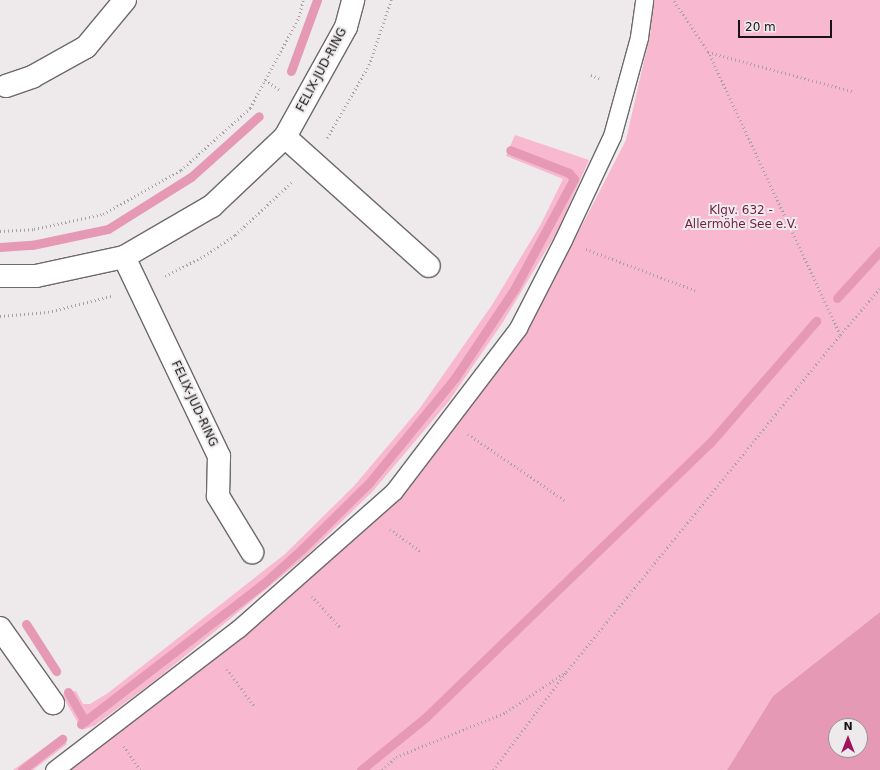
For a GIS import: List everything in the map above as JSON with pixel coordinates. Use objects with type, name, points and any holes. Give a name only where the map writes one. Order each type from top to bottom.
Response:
[{"type":"street","points":[[6,86],[32,77],[86,47],[125,0]]},
{"type":"street","name":"FELIX-JUD-RING","points":[[0,276],[36,276],[124,257],[212,206],[285,137],[346,28],[353,0]]},
{"type":"street","points":[[285,137],[429,266]]},
{"type":"street","name":"FELIX-JUD-RING","points":[[124,257],[219,456],[218,496],[252,552]]},
{"type":"street","points":[[0,628],[53,703]]},
{"type":"lane","points":[[54,770],[212,649],[296,578],[394,491],[518,328],[563,240],[612,136],[639,37],[644,0]]},
{"type":"path","points":[[0,231],[34,229],[103,214],[181,170],[250,108],[299,17],[303,0]]},
{"type":"path","points":[[673,0],[708,52],[840,336]]},
{"type":"path","points":[[708,52],[855,92]]},
{"type":"path","points":[[563,240],[697,291]]},
{"type":"path","points":[[493,770],[566,672],[880,288]]},
{"type":"path","points":[[448,420],[566,501]]},
{"type":"path","points":[[368,513],[422,552]]},
{"type":"path","points":[[296,578],[341,628]]},
{"type":"path","points":[[212,649],[255,707]]},
{"type":"path","points":[[382,770],[396,756],[506,712],[566,672]]},
{"type":"green space","name":"Klgv. 632 - Allermöhe See e.V.","points":[[651,0],[880,0],[880,612],[773,696],[727,770],[69,770],[244,636],[402,496],[527,332],[626,140],[651,30]]},
{"type":"green space","points":[[515,135],[589,160],[557,232],[503,322],[449,401],[373,491],[305,557],[157,679],[94,726],[82,730],[63,697],[64,692],[76,691],[83,704],[90,704],[108,693],[285,554],[354,486],[420,408],[492,305],[541,224],[563,179],[506,156]]},
{"type":"green space","points":[[59,737],[67,744],[33,770],[13,770]]},
{"type":"shaded area","points":[[880,612],[880,770],[727,770],[773,696]]},
{"type":"waterway","points":[[291,71],[317,0]]},
{"type":"waterway","points":[[0,247],[32,245],[108,229],[191,177],[259,116]]},
{"type":"waterway","points":[[81,724],[263,584],[302,549],[369,483],[455,378],[515,288],[574,179],[569,173],[510,150]]},
{"type":"waterway","points":[[837,298],[880,251]]},
{"type":"waterway","points":[[361,770],[426,717],[710,443],[816,321]]},
{"type":"waterway","points":[[26,624],[56,671]]},
{"type":"waterway","points":[[68,692],[85,721]]},
{"type":"waterway","points":[[22,770],[62,739]]}]
